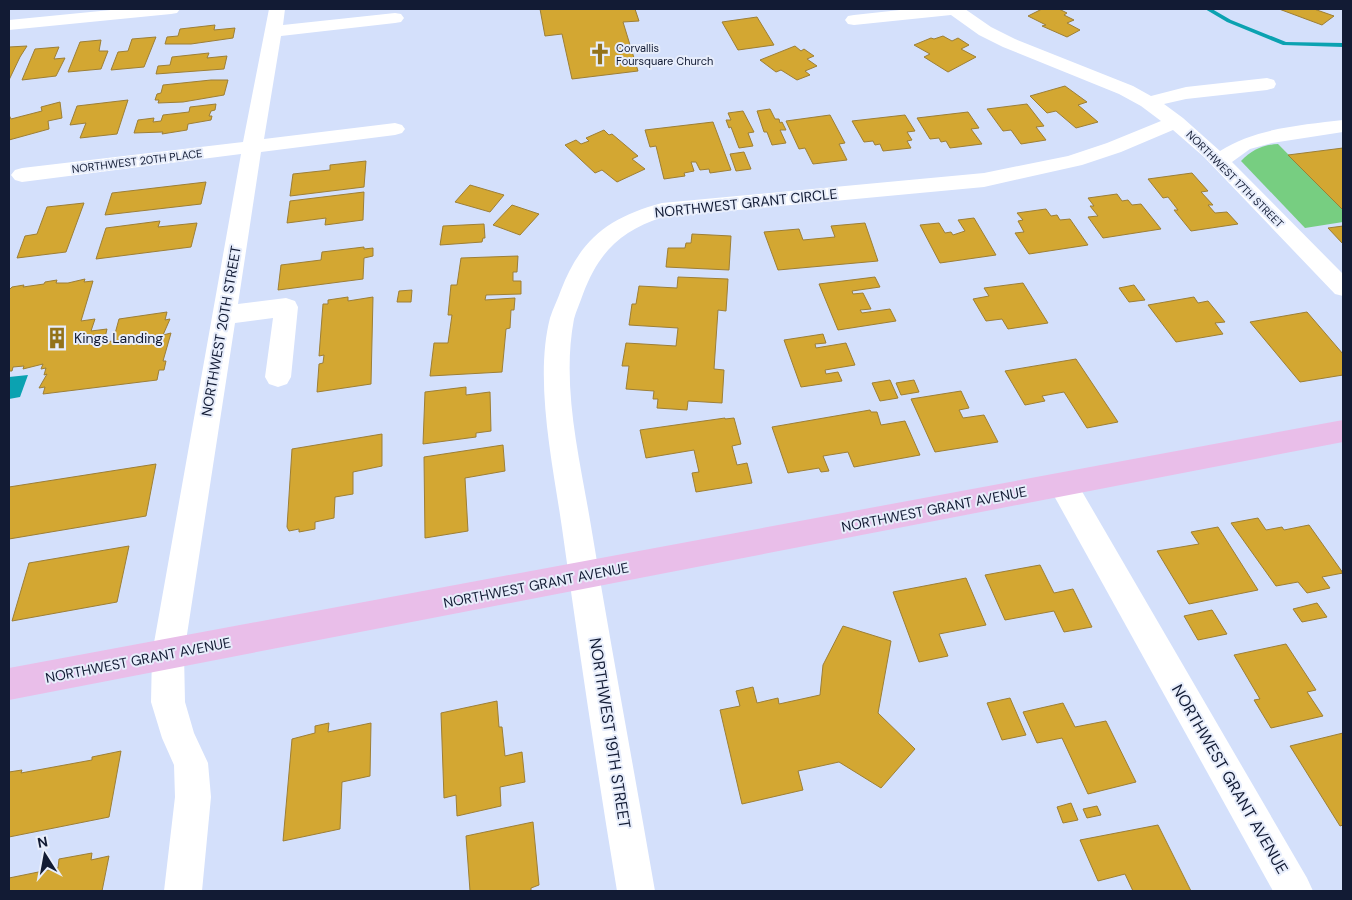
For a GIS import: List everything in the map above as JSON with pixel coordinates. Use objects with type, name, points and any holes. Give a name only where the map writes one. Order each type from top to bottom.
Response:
[{"type":"main road","name":"NORTHWEST GRANT AVENUE","points":[[9,684],[1343,431]]},
{"type":"street","points":[[9,24],[171,9]]},
{"type":"street","points":[[854,20],[954,9]]},
{"type":"street","name":"NORTHWEST 17TH STREET","points":[[954,9],[985,31],[1009,44],[1102,78],[1148,102],[1176,122],[1219,161],[1343,288]]},
{"type":"street","points":[[275,20],[395,18]]},
{"type":"street","name":"NORTHWEST 20TH STREET","points":[[183,891],[193,797],[191,763],[179,738],[168,702],[168,654],[252,147],[275,20]]},
{"type":"street","points":[[1148,102],[1186,93],[1268,84]]},
{"type":"street","name":"NORTHWEST GRANT CIRCLE","points":[[584,575],[558,395],[556,363],[563,318],[577,278],[590,254],[610,233],[626,222],[662,210],[984,180],[1021,174],[1107,151],[1176,122]]},
{"type":"street","points":[[1219,161],[1243,145],[1270,136],[1343,126]]},
{"type":"street","name":"NORTHWEST 20TH PLACE","points":[[22,175],[395,129]]},
{"type":"street","points":[[225,315],[286,307],[278,377]]},
{"type":"street","name":"NORTHWEST GRANT AVENUE","points":[[1062,485],[1294,891]]},
{"type":"street","name":"NORTHWEST 19TH STREET","points":[[584,575],[636,891]]},
{"type":"green space","points":[[1278,144],[1343,210],[1343,222],[1305,228],[1241,161],[1258,149]]},
{"type":"water","points":[[28,375],[20,397],[9,399],[9,377]]},
{"type":"building","name":"Corvallis Foursquare Church","points":[[540,9],[635,9],[639,21],[623,22],[638,71],[572,79],[562,34],[545,36]]},
{"type":"building","points":[[1042,9],[1059,9],[1067,13],[1064,15],[1074,20],[1067,23],[1080,30],[1067,37],[1042,26],[1046,25],[1028,16]]},
{"type":"building","points":[[1279,9],[1314,9],[1334,16],[1322,25]]},
{"type":"building","points":[[757,17],[774,45],[738,50],[722,22]]},
{"type":"building","points":[[215,25],[214,30],[235,28],[233,38],[191,44],[165,44],[167,37],[178,36],[180,29]]},
{"type":"building","points":[[943,36],[952,41],[958,38],[969,45],[961,49],[976,57],[948,72],[924,57],[930,54],[914,45],[931,38]]},
{"type":"building","points":[[156,37],[144,67],[111,70],[118,52],[128,51],[132,39]]},
{"type":"building","points":[[101,40],[99,51],[108,51],[101,69],[68,72],[80,42]]},
{"type":"building","points":[[27,46],[20,57],[9,80],[9,47]]},
{"type":"building","points":[[795,46],[801,51],[804,49],[814,56],[807,59],[817,66],[805,71],[810,75],[797,80],[781,70],[776,72],[760,60]]},
{"type":"building","points":[[59,47],[54,59],[65,58],[56,76],[22,80],[35,49]]},
{"type":"building","points":[[209,53],[207,58],[227,56],[224,69],[156,74],[158,66],[170,65],[172,57]]},
{"type":"building","points":[[228,80],[224,95],[183,102],[158,103],[159,100],[155,100],[157,94],[161,93],[163,85]]},
{"type":"building","points":[[1065,86],[1087,102],[1078,105],[1098,122],[1076,128],[1056,111],[1047,113],[1030,96]]},
{"type":"building","points":[[128,100],[117,134],[80,138],[86,123],[70,125],[77,106]]},
{"type":"building","points":[[60,102],[62,118],[48,121],[49,129],[9,140],[9,115],[11,119],[42,111],[41,107]]},
{"type":"building","points":[[216,104],[215,110],[211,111],[209,116],[212,116],[211,120],[188,124],[187,130],[162,134],[163,132],[134,133],[138,120],[154,118],[153,122],[161,121],[163,115],[189,112],[190,107]]},
{"type":"building","points":[[1027,104],[1044,126],[1036,127],[1046,140],[1021,144],[1011,130],[1003,131],[987,109]]},
{"type":"building","points":[[770,109],[775,119],[779,119],[780,123],[782,122],[786,130],[780,130],[786,143],[772,145],[767,132],[764,132],[757,111]]},
{"type":"building","points":[[743,111],[754,132],[748,133],[753,146],[739,148],[731,127],[729,128],[726,120],[731,120],[728,113]]},
{"type":"building","points":[[968,112],[979,128],[971,129],[982,144],[950,148],[946,141],[941,142],[939,138],[930,139],[917,118]]},
{"type":"building","points":[[830,115],[845,143],[839,144],[847,160],[813,164],[805,148],[799,149],[786,121]]},
{"type":"building","points":[[905,115],[915,131],[907,132],[912,140],[907,141],[911,148],[883,151],[880,144],[875,145],[873,141],[864,142],[852,121]]},
{"type":"building","points":[[713,122],[731,170],[710,173],[709,169],[700,170],[696,162],[691,162],[694,171],[684,173],[685,176],[664,179],[656,146],[650,147],[645,130]]},
{"type":"building","points":[[604,130],[609,135],[612,134],[638,156],[632,159],[645,169],[617,182],[602,170],[595,173],[565,145],[576,140],[581,144],[589,141],[586,138]]},
{"type":"building","points":[[1343,148],[1343,210],[1288,155]]},
{"type":"building","points":[[744,152],[751,169],[736,171],[730,154]]},
{"type":"building","points":[[366,161],[364,187],[290,196],[293,174],[330,170],[330,165]]},
{"type":"building","points":[[1192,173],[1208,191],[1201,192],[1213,205],[1208,205],[1215,213],[1227,212],[1238,224],[1191,231],[1174,210],[1178,210],[1168,197],[1163,198],[1148,179]]},
{"type":"building","points":[[206,182],[201,204],[105,215],[112,193]]},
{"type":"building","points":[[470,185],[504,195],[490,212],[455,202]]},
{"type":"building","points":[[364,192],[363,220],[325,225],[326,218],[287,223],[290,201]]},
{"type":"building","points":[[1117,194],[1122,201],[1128,200],[1132,205],[1141,204],[1161,229],[1103,238],[1088,217],[1098,216],[1090,206],[1094,206],[1088,198]]},
{"type":"building","points":[[84,203],[66,252],[17,258],[25,236],[37,234],[47,207]]},
{"type":"building","points":[[512,205],[539,214],[520,235],[493,225]]},
{"type":"building","points":[[1046,209],[1051,216],[1057,215],[1060,220],[1070,219],[1088,245],[1029,254],[1015,233],[1024,232],[1018,221],[1023,220],[1017,213]]},
{"type":"building","points":[[974,218],[996,255],[940,263],[920,225],[939,223],[945,233],[951,232],[953,235],[965,231],[958,220]]},
{"type":"building","points":[[160,221],[158,227],[197,223],[191,247],[96,259],[106,228]]},
{"type":"building","points":[[865,223],[878,261],[778,270],[764,232],[799,229],[803,240],[835,237],[831,226]]},
{"type":"building","points":[[484,224],[485,238],[483,238],[482,242],[440,245],[443,226]]},
{"type":"building","points":[[1343,226],[1343,244],[1328,228]]},
{"type":"building","points":[[692,234],[731,236],[729,270],[666,267],[668,248],[685,248],[686,243],[691,243]]},
{"type":"building","points":[[364,247],[364,249],[373,248],[373,256],[364,258],[363,279],[278,290],[281,265],[321,260],[322,252]]},
{"type":"building","points":[[518,256],[517,272],[513,272],[513,281],[521,281],[521,294],[486,295],[485,300],[515,298],[514,310],[511,310],[510,328],[506,329],[502,372],[430,376],[434,343],[448,343],[452,315],[448,315],[451,285],[457,285],[461,258]]},
{"type":"building","points":[[678,277],[728,279],[726,311],[718,310],[714,369],[724,370],[722,403],[688,401],[687,410],[657,408],[658,399],[653,399],[654,391],[626,389],[629,366],[622,366],[626,343],[676,346],[678,328],[629,325],[632,304],[636,304],[639,286],[677,288]]},
{"type":"building","points":[[875,277],[880,287],[852,291],[853,294],[863,293],[871,309],[860,310],[862,313],[890,309],[896,321],[838,330],[819,284]]},
{"type":"building","name":"Kings Landing","points":[[85,279],[84,282],[93,281],[81,321],[95,319],[91,331],[107,329],[104,342],[113,341],[119,319],[167,312],[165,320],[170,319],[163,335],[171,333],[163,361],[166,361],[164,370],[159,370],[157,380],[43,394],[45,387],[39,388],[47,374],[44,375],[46,368],[41,369],[43,364],[23,369],[24,366],[13,367],[12,371],[9,371],[9,290],[12,287],[44,284],[45,282],[57,280],[56,283],[68,283]]},
{"type":"building","points":[[1023,283],[1048,323],[1008,329],[1002,319],[986,321],[973,299],[989,296],[984,288]]},
{"type":"building","points":[[1134,285],[1145,300],[1129,302],[1119,288]]},
{"type":"building","points":[[412,290],[411,302],[397,302],[399,291]]},
{"type":"building","points":[[348,297],[348,301],[373,297],[371,384],[317,392],[319,364],[323,363],[324,355],[319,356],[323,304],[328,304],[328,300]]},
{"type":"building","points":[[1194,297],[1198,303],[1208,301],[1225,322],[1215,323],[1223,334],[1176,342],[1148,305]]},
{"type":"building","points":[[1307,312],[1343,354],[1343,375],[1300,382],[1250,322]]},
{"type":"building","points":[[823,334],[826,343],[815,344],[816,348],[846,343],[855,365],[825,370],[826,374],[838,372],[842,381],[801,387],[784,340]]},
{"type":"building","points":[[1076,359],[1118,422],[1087,428],[1064,392],[1042,396],[1045,401],[1025,405],[1005,371]]},
{"type":"building","points":[[890,380],[898,398],[880,401],[872,383]]},
{"type":"building","points":[[914,380],[919,392],[901,395],[896,383]]},
{"type":"building","points":[[466,387],[466,395],[490,392],[491,431],[476,433],[476,437],[423,444],[425,392]]},
{"type":"building","points":[[961,391],[969,408],[959,410],[963,418],[984,415],[998,442],[935,452],[911,399]]},
{"type":"building","points":[[870,410],[871,412],[877,412],[881,425],[905,421],[920,455],[854,467],[848,452],[823,456],[829,471],[821,472],[819,468],[788,473],[772,427]]},
{"type":"building","points":[[734,418],[741,444],[732,446],[737,465],[747,463],[752,483],[696,492],[692,473],[699,472],[694,450],[646,458],[640,430]]},
{"type":"building","points":[[382,434],[382,466],[353,472],[353,494],[335,497],[334,518],[315,522],[315,529],[299,532],[299,529],[289,531],[287,527],[292,449]]},
{"type":"building","points":[[503,445],[505,471],[465,478],[468,531],[425,538],[424,457]]},
{"type":"building","points":[[156,464],[146,516],[9,539],[9,487]]},
{"type":"building","points":[[1258,518],[1266,530],[1282,527],[1284,530],[1309,525],[1343,573],[1322,577],[1330,588],[1307,593],[1298,582],[1276,586],[1231,523]]},
{"type":"building","points":[[1218,527],[1258,590],[1189,604],[1157,551],[1199,544],[1191,532]]},
{"type":"building","points":[[129,546],[117,602],[12,621],[29,563]]},
{"type":"building","points":[[1040,565],[1054,593],[1073,589],[1092,627],[1064,632],[1054,611],[1005,620],[985,575]]},
{"type":"building","points":[[966,578],[986,625],[939,634],[948,656],[919,662],[893,592]]},
{"type":"building","points":[[1317,603],[1327,617],[1302,622],[1293,609]]},
{"type":"building","points":[[1212,610],[1227,634],[1198,640],[1184,616]]},
{"type":"building","points":[[843,626],[891,641],[878,713],[915,749],[881,788],[839,762],[798,771],[803,790],[742,804],[720,710],[740,706],[736,691],[753,687],[757,703],[778,698],[779,704],[820,695],[823,665]]},
{"type":"building","points":[[1286,644],[1316,690],[1307,692],[1323,716],[1271,728],[1254,700],[1260,699],[1234,655]]},
{"type":"building","points":[[1010,698],[1026,735],[1002,740],[987,703]]},
{"type":"building","points":[[497,701],[499,727],[502,727],[505,756],[522,752],[525,782],[500,787],[501,806],[457,816],[456,795],[444,798],[441,713]]},
{"type":"building","points":[[1063,703],[1075,727],[1106,721],[1136,782],[1088,794],[1062,738],[1037,743],[1023,712]]},
{"type":"building","points":[[329,723],[328,732],[371,723],[370,776],[342,782],[340,829],[283,841],[292,739],[315,733],[315,726]]},
{"type":"building","points":[[1343,733],[1343,825],[1340,826],[1290,746]]},
{"type":"building","points":[[121,751],[109,817],[9,837],[9,772],[22,770],[21,773],[92,760],[92,757]]},
{"type":"building","points":[[1071,803],[1078,820],[1063,823],[1057,807]]},
{"type":"building","points":[[1097,806],[1101,815],[1087,818],[1083,809]]},
{"type":"building","points":[[533,822],[539,885],[531,888],[531,891],[470,891],[466,836]]},
{"type":"building","points":[[1158,825],[1191,891],[1133,891],[1125,874],[1098,881],[1080,840]]},
{"type":"building","points":[[92,853],[91,860],[109,856],[102,891],[9,891],[9,878],[58,868],[59,859]]},
{"type":"waterway","points":[[1208,9],[1229,21],[1285,44],[1343,45]]},
{"type":"place","name":"Corvallis Foursquare Church","points":[[600,54]]},
{"type":"place","name":"Kings Landing","points":[[57,338]]}]
